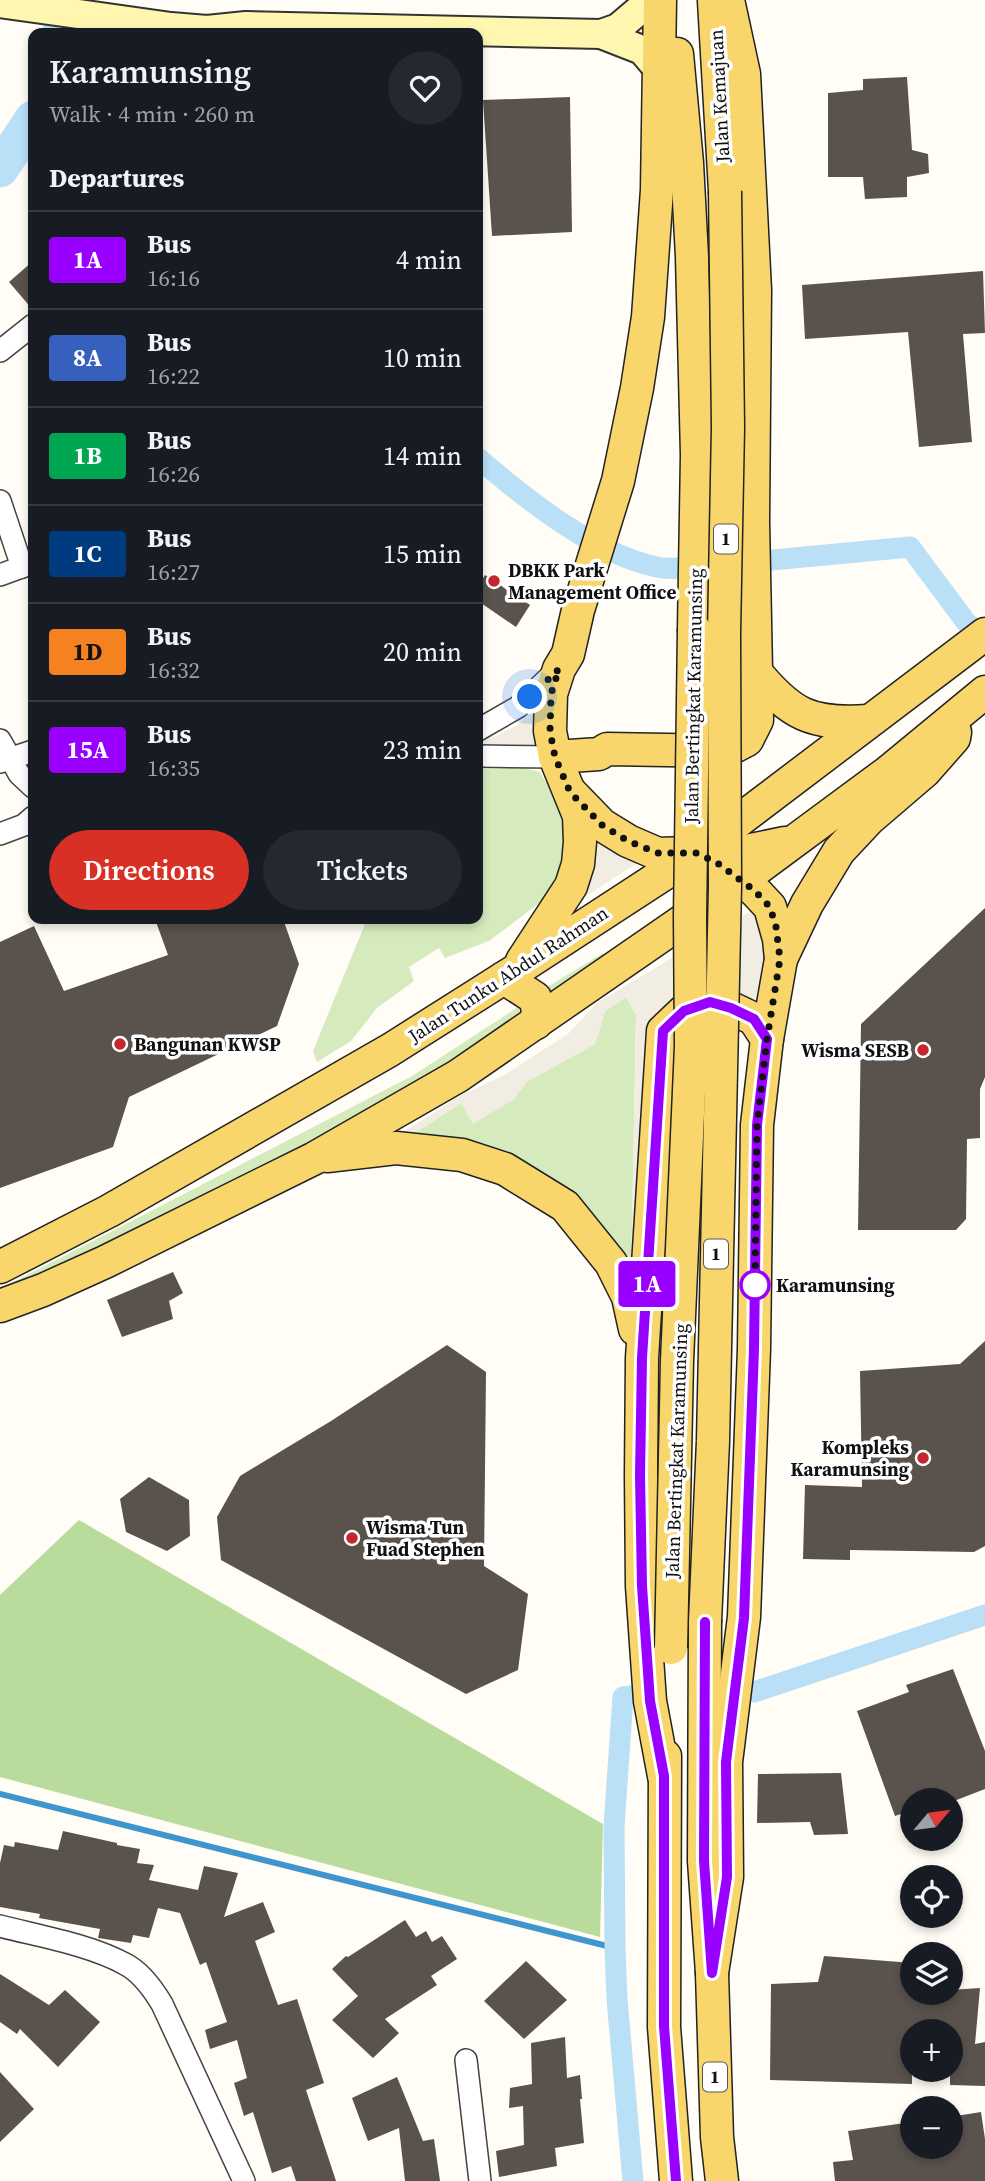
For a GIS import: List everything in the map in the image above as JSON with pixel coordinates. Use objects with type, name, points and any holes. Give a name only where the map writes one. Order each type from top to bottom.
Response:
[{"type":"main road","points":[[536,1023],[538,1010],[535,998],[511,973],[571,886],[578,864],[579,816],[555,757],[550,714],[551,694],[559,669],[568,654],[578,610],[618,481],[637,388],[648,317],[657,190],[660,0]]},
{"type":"main road","name":"Jalan Kemajuan","points":[[674,0],[687,163]]},
{"type":"main road","name":"Jalan Kemajuan","points":[[714,0],[725,191]]},
{"type":"main road","points":[[555,757],[599,754],[607,749],[726,751],[747,740],[757,720],[753,522],[754,277],[744,74],[728,0]]},
{"type":"main road","name":"Jalan Bertingkat Karamunsing","points":[[664,1776],[671,1648],[677,1361],[691,1045],[690,917],[697,455],[687,163]]},
{"type":"main road","name":"Jalan Bertingkat Karamunsing","points":[[712,1973],[704,1861],[705,1622],[713,1441],[725,886],[724,633],[728,427],[725,191]]},
{"type":"main road","name":"Jalan Tunku Abdul Rahman","points":[[0,1267],[133,1198],[390,1050],[511,973],[696,853],[976,641]]},
{"type":"main road","points":[[755,671],[774,694],[794,711],[834,723],[868,721]]},
{"type":"main road","points":[[0,1306],[105,1262],[315,1158],[458,1076],[742,880],[888,772],[985,692]]},
{"type":"main road","points":[[780,959],[807,904],[839,851],[869,819],[925,771],[954,738],[959,713]]},
{"type":"main road","points":[[550,714],[579,739],[601,743],[607,749]]},
{"type":"main road","points":[[570,792],[602,825],[628,841],[658,853],[746,850],[792,842]]},
{"type":"main road","points":[[696,853],[742,880],[770,907],[779,939],[780,959],[757,1125],[754,1349],[744,1618],[726,1762],[727,1877],[712,1973]]},
{"type":"main road","points":[[664,1776],[650,1701],[642,1586],[642,1358],[663,1031],[684,1011],[710,1002],[754,1019],[767,1039]]},
{"type":"main road","points":[[315,1158],[396,1148],[462,1155],[505,1169],[565,1206],[611,1263],[628,1297],[642,1358]]},
{"type":"main road","name":"1","points":[[664,1776],[664,2026],[676,2181]]},
{"type":"main road","name":"1","points":[[712,1973],[717,2137],[722,2181]]},
{"type":"street","points":[[601,34],[618,28],[651,0]]},
{"type":"street","points":[[0,3],[189,28]]},
{"type":"street","points":[[226,28],[335,28]]},
{"type":"street","points":[[483,31],[601,34],[642,50],[659,70]]},
{"type":"street","points":[[0,351],[28,329]]},
{"type":"street","points":[[0,501],[28,565],[0,575]]},
{"type":"street","points":[[483,727],[518,707],[559,669]]},
{"type":"street","points":[[0,740],[5,761],[28,782]]},
{"type":"street","points":[[5,761],[28,753]]},
{"type":"street","points":[[483,756],[555,757]]},
{"type":"street","points":[[0,834],[28,823]]},
{"type":"street","points":[[0,1926],[97,1952],[128,1965],[152,1987],[244,2181]]},
{"type":"street","points":[[466,2060],[480,2181]]},
{"type":"green space","points":[[524,768],[540,772],[558,803],[569,837],[559,880],[542,901],[489,941],[445,958],[439,948],[409,967],[414,981],[377,1008],[351,1041],[317,1062],[313,1051],[365,924],[483,924],[483,769]]},
{"type":"green space","points":[[603,953],[607,959],[545,999],[541,991]]},
{"type":"green space","points":[[626,997],[636,1015],[631,1278],[571,1206],[407,1138],[461,1103],[528,1081],[595,1044],[605,1011]]},
{"type":"green space","points":[[523,1004],[526,1009],[416,1084],[336,1129],[0,1299],[0,1289],[412,1076]]},
{"type":"green space","points":[[79,1520],[603,1824],[600,1937],[0,1777],[0,1595]]},
{"type":"shaded area","points":[[538,707],[539,748],[483,748],[483,740],[516,726]]},
{"type":"shaded area","points":[[591,834],[640,861],[568,908]]},
{"type":"shaded area","points":[[752,910],[768,924],[765,1023],[649,1034],[644,1049],[638,1275],[631,1278],[636,1015],[626,997],[605,1011],[595,1044],[528,1081],[513,1100],[473,1124],[461,1103],[407,1138],[403,1132],[460,1096],[504,1075],[568,1034],[597,1003]]},
{"type":"building","points":[[907,77],[912,150],[928,154],[929,173],[907,177],[907,197],[865,199],[863,177],[828,177],[828,93],[863,90],[863,79]]},
{"type":"building","points":[[570,97],[572,232],[492,236],[483,100]]},
{"type":"building","points":[[28,265],[28,304],[9,282]]},
{"type":"building","points":[[983,271],[985,333],[963,334],[972,442],[919,447],[908,332],[805,339],[802,285]]},
{"type":"building","points":[[485,575],[530,605],[516,627],[483,604]]},
{"type":"building","name":"Wisma SESB","points":[[985,908],[985,1077],[980,1089],[980,1138],[967,1139],[966,1219],[956,1230],[858,1230],[861,1024]]},
{"type":"building","name":"Bangunan KWSP","points":[[157,924],[285,924],[299,964],[277,1026],[129,1097],[113,1147],[0,1188],[0,942],[34,926],[64,991],[168,955]]},
{"type":"building","points":[[173,1272],[183,1293],[169,1301],[173,1319],[122,1337],[107,1300]]},
{"type":"building","name":"Kompleks Karamunsing","points":[[985,1341],[985,1546],[974,1552],[850,1550],[850,1560],[803,1559],[805,1485],[862,1487],[860,1371],[960,1364]]},
{"type":"building","name":"Wisma Tun Fuad Stephen","points":[[447,1345],[486,1372],[484,1566],[528,1594],[518,1670],[466,1694],[221,1560],[217,1517],[240,1476],[331,1421]]},
{"type":"building","points":[[149,1477],[189,1500],[190,1536],[167,1551],[126,1532],[120,1499]]},
{"type":"building","points":[[953,1669],[985,1751],[985,1789],[963,1798],[963,1788],[900,1788],[900,1814],[895,1816],[857,1711],[909,1692],[906,1685]]},
{"type":"building","points":[[841,1773],[848,1834],[814,1835],[810,1822],[757,1823],[758,1774]]},
{"type":"building","points":[[63,1831],[140,1849],[137,1863],[154,1865],[149,1880],[198,1890],[204,1866],[238,1873],[224,1917],[263,1902],[275,1932],[255,1941],[278,2005],[297,1999],[324,2083],[306,2090],[336,2181],[296,2181],[291,2166],[272,2173],[253,2112],[244,2116],[234,2083],[247,2078],[237,2040],[210,2049],[205,2030],[227,2022],[206,1962],[200,1965],[180,1913],[158,1908],[149,1938],[133,1935],[131,1943],[98,1938],[100,1929],[39,1918],[40,1914],[0,1907],[0,1863],[4,1845],[14,1847],[15,1842],[58,1850]]},
{"type":"building","points":[[405,1920],[416,1937],[426,1931],[432,1942],[442,1936],[457,1959],[431,1976],[437,1985],[385,2019],[399,2033],[373,2058],[332,2020],[358,1996],[332,1969],[346,1956]]},
{"type":"building","points":[[824,1956],[900,1962],[900,2005],[963,2005],[963,1989],[980,1988],[975,2044],[985,2042],[985,2086],[950,2085],[950,2082],[963,2082],[963,2019],[900,2019],[900,2082],[912,2084],[770,2080],[771,1984],[818,1982]]},
{"type":"building","points":[[526,1961],[567,2000],[524,2039],[484,2001]]},
{"type":"building","points":[[0,1974],[49,2005],[65,1990],[100,2022],[58,2067],[20,2029],[17,2034],[0,2022]]},
{"type":"building","points":[[565,2037],[567,2078],[580,2075],[584,2143],[555,2148],[557,2166],[499,2177],[496,2151],[524,2145],[523,2106],[509,2108],[510,2088],[532,2084],[531,2043]]},
{"type":"building","points":[[0,2072],[34,2109],[0,2142]]},
{"type":"building","points":[[397,2077],[423,2141],[434,2139],[440,2181],[405,2181],[399,2128],[368,2141],[352,2098]]},
{"type":"building","points":[[981,2112],[985,2139],[985,2181],[835,2181],[833,2162],[853,2160],[848,2131],[900,2124],[900,2159],[963,2159],[963,2115]]},
{"type":"waterway","points":[[62,28],[67,0]]},
{"type":"waterway","points":[[0,169],[28,127]]},
{"type":"waterway","points":[[483,462],[539,507],[585,538],[609,550],[663,568],[705,565]]},
{"type":"waterway","points":[[741,563],[910,547],[966,622],[985,639]]},
{"type":"waterway","points":[[754,1692],[985,1615]]},
{"type":"waterway","points":[[632,1696],[623,1697],[614,1826],[617,1999],[633,2181]]},
{"type":"waterway","points":[[0,1794],[615,1948]]},
{"type":"bus line","name":"1A","points":[[676,2181],[664,2026],[664,1776],[650,1701],[642,1586],[642,1358],[663,1031],[684,1011],[710,1002],[754,1019],[767,1039],[757,1125],[754,1349],[744,1618],[726,1762],[727,1877],[712,1973],[704,1861],[705,1622]]},
{"type":"place","name":"DBKK Park Management Office","points":[[494,581]]},
{"type":"place","name":"Bangunan KWSP","points":[[120,1044]]},
{"type":"place","name":"Wisma SESB","points":[[923,1050]]},
{"type":"place","name":"Karamunsing","points":[[755,1285]]},
{"type":"place","name":"Kompleks Karamunsing","points":[[923,1458]]},
{"type":"place","name":"Wisma Tun Fuad Stephen","points":[[352,1538]]},
{"type":"route","points":[[530,697],[559,669],[551,694],[550,731],[555,757],[570,792],[602,825],[628,841],[658,853],[696,853],[716,862],[742,880],[770,907],[779,939],[780,959],[757,1125],[755,1285]]}]
